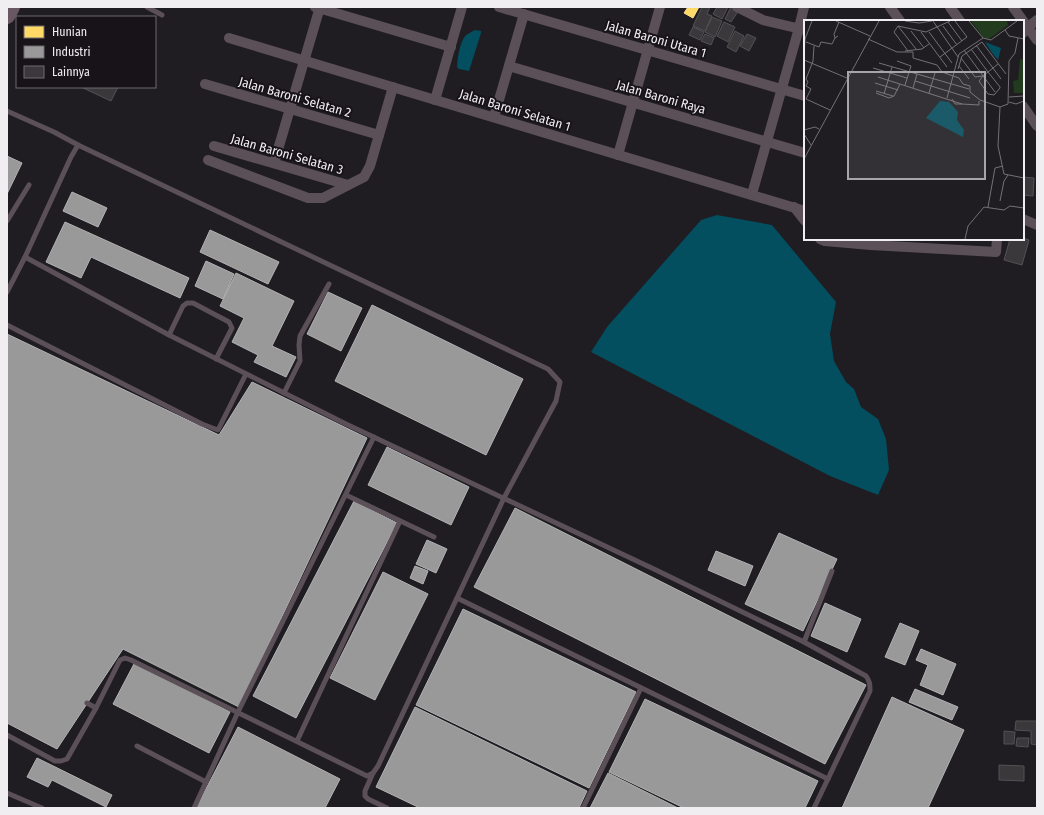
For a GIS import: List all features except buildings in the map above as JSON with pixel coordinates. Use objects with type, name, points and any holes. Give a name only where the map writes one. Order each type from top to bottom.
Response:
[{"type":"main road","points":[[7,16],[12,7]]},
{"type":"street","points":[[435,100],[462,7]]},
{"type":"street","name":"Jalan Baroni Utara 1","points":[[499,7],[804,96]]},
{"type":"street","points":[[618,155],[660,7]]},
{"type":"street","points":[[738,7],[763,20],[802,29]]},
{"type":"street","points":[[752,194],[782,89],[802,29],[804,7]]},
{"type":"street","points":[[890,7],[899,20]]},
{"type":"street","points":[[950,7],[959,20]]},
{"type":"street","points":[[1013,7],[1020,20]]},
{"type":"street","points":[[274,163],[318,8],[451,47]]},
{"type":"street","points":[[494,117],[524,14]]},
{"type":"street","points":[[1037,20],[1025,29],[1037,40]]},
{"type":"street","name":"Jalan Baroni Selatan 1","points":[[229,38],[804,211]]},
{"type":"street","name":"Jalan Baroni Raya","points":[[509,66],[804,153]]},
{"type":"street","name":"Jalan Baroni Selatan 2","points":[[205,84],[379,136]]},
{"type":"street","points":[[348,185],[364,177],[370,166],[392,87]]},
{"type":"street","points":[[1024,107],[1037,126]]},
{"type":"street","name":"Jalan Baroni Selatan 3","points":[[214,146],[348,185]]},
{"type":"street","name":"Jalan Baroni Selatan 3","points":[[208,160],[308,198],[323,198],[348,185]]},
{"type":"street","points":[[794,207],[804,220]]},
{"type":"street","points":[[1024,219],[1037,225]]},
{"type":"street","points":[[822,240],[825,242],[869,242],[996,252],[997,240]]},
{"type":"lane","points":[[147,7],[162,15]]},
{"type":"lane","points":[[7,111],[54,132],[78,145],[548,369],[560,382],[556,401],[504,498],[378,766],[367,776],[125,658],[120,660],[96,708],[67,759],[55,761],[7,735]]},
{"type":"lane","points":[[7,292],[13,278],[25,258],[71,157],[78,145]]},
{"type":"lane","points":[[7,221],[29,185]]},
{"type":"lane","points":[[25,258],[168,335],[284,393],[656,570],[804,642],[866,676],[869,680],[870,691],[814,808]]},
{"type":"lane","points":[[7,276],[13,278]]},
{"type":"lane","points":[[284,393],[300,361],[300,336],[329,284]]},
{"type":"lane","points":[[168,335],[183,306],[187,303],[193,303],[229,322],[232,328],[216,359]]},
{"type":"lane","points":[[7,325],[202,424],[220,431],[246,374]]},
{"type":"lane","points":[[194,808],[238,712],[374,437]]},
{"type":"lane","points":[[346,494],[434,537]]},
{"type":"lane","points":[[297,742],[400,521]]},
{"type":"lane","points":[[804,642],[832,571]]},
{"type":"lane","points":[[457,598],[828,779]]},
{"type":"lane","points":[[584,808],[641,688]]},
{"type":"lane","points":[[87,703],[96,708]]},
{"type":"lane","points":[[137,746],[206,782]]},
{"type":"lane","points":[[373,772],[365,791],[365,796],[387,808]]},
{"type":"lane","points":[[7,793],[42,808]]},
{"type":"water","points":[[475,30],[481,31],[481,33],[469,71],[459,69],[457,67],[459,50],[462,41],[466,35]]},
{"type":"water","points":[[717,215],[772,225],[836,302],[830,334],[834,361],[846,382],[854,389],[861,407],[878,419],[886,439],[889,470],[878,495],[830,476],[591,352],[607,327],[701,220]]}]
